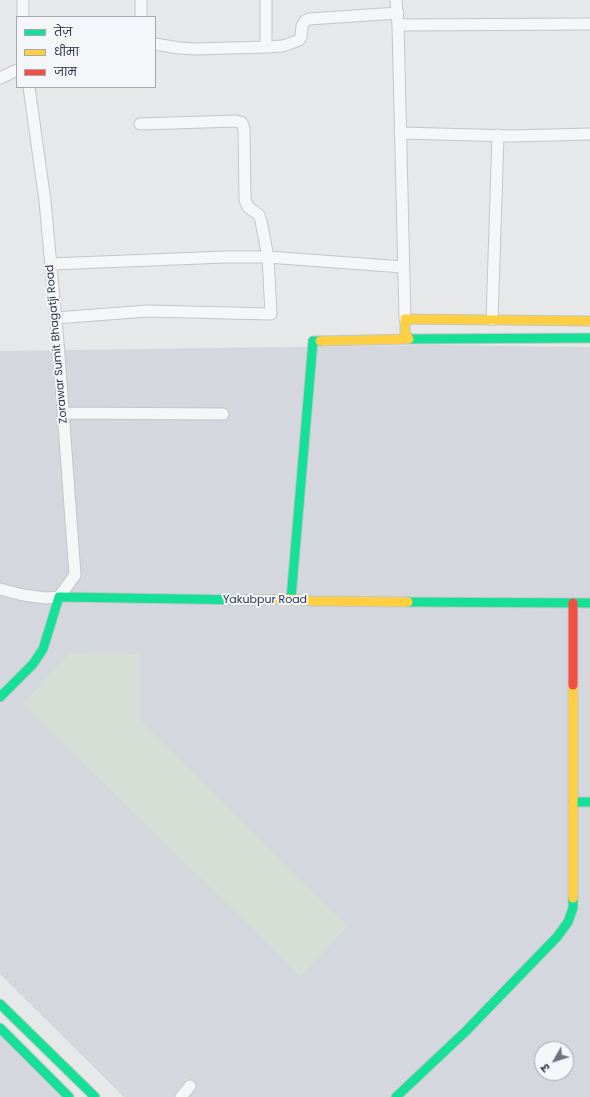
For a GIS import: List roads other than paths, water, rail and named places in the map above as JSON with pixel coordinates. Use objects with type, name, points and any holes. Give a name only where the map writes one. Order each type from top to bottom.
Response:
[{"type":"street","points":[[23,0],[23,16]]},
{"type":"street","points":[[141,0],[141,16]]},
{"type":"street","points":[[266,0],[266,47]]},
{"type":"street","points":[[396,0],[398,13],[405,334],[410,339]]},
{"type":"street","points":[[156,44],[179,48],[266,47],[289,44],[299,40],[304,21],[309,19],[398,13]]},
{"type":"street","points":[[398,25],[590,24]]},
{"type":"street","points":[[0,78],[16,70]]},
{"type":"street","name":"Zorawar Sumit Bhagatji Road","points":[[29,88],[45,201],[51,264],[64,413],[75,575],[59,597]]},
{"type":"street","points":[[56,318],[147,311],[271,314],[268,258],[261,221],[258,215],[248,207],[245,200],[244,129],[242,123],[236,121],[140,124]]},
{"type":"street","points":[[400,133],[498,136],[590,134]]},
{"type":"street","points":[[492,320],[498,136]]},
{"type":"street","points":[[51,264],[225,257],[268,258],[403,267]]},
{"type":"street","points":[[405,319],[590,321]]},
{"type":"street","points":[[291,599],[313,341],[590,338]]},
{"type":"street","points":[[64,413],[223,414]]},
{"type":"street","points":[[0,589],[23,595],[46,598],[59,597],[44,649],[33,664],[0,697]]},
{"type":"street","name":"Yakubpur Road","points":[[59,597],[590,603]]},
{"type":"street","points":[[396,1097],[465,1032],[557,937],[568,922],[573,908],[573,603]]},
{"type":"street","points":[[573,802],[590,802]]},
{"type":"street","points":[[0,1004],[95,1097]]},
{"type":"street","points":[[0,1028],[69,1097]]},
{"type":"street","points":[[181,1097],[190,1086]]}]
